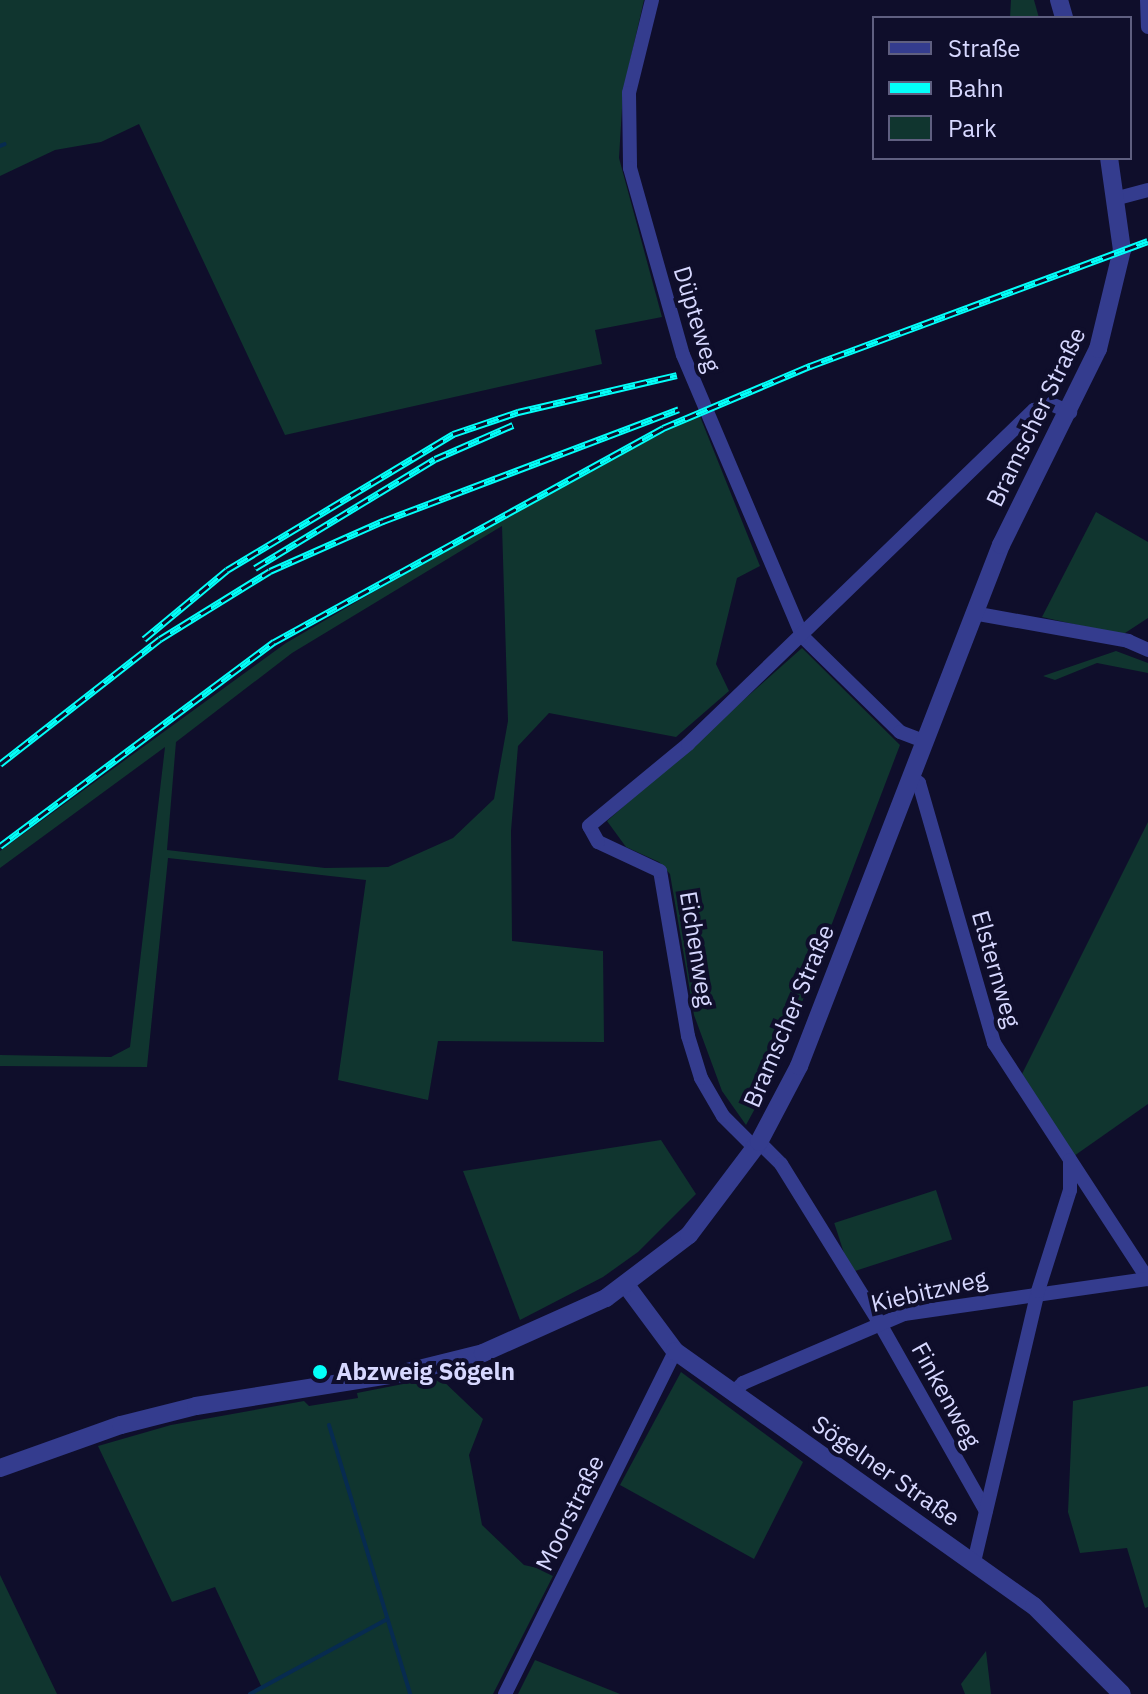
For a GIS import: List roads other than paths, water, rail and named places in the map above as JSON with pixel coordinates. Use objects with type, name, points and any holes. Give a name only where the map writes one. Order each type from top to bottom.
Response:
[{"type":"street","name":"Düpteweg","points":[[652,0],[629,93],[630,168],[683,355],[802,636]]},
{"type":"street","points":[[1147,0],[1148,27]]},
{"type":"street","name":"Bramscher Straße","points":[[0,1468],[107,1430],[196,1406],[458,1361],[525,1339],[626,1285],[689,1235],[757,1145],[799,1066],[1006,533],[1070,412],[1102,338],[1122,250],[1118,198],[1109,160]]},
{"type":"street","points":[[1118,198],[1148,190]]},
{"type":"street","name":"Eichenweg","points":[[757,1145],[723,1116],[701,1078],[688,1036],[660,871],[598,842],[589,826],[688,744],[1034,410],[1051,404],[1070,412]]},
{"type":"street","points":[[973,613],[1128,641],[1148,650]]},
{"type":"street","points":[[802,636],[900,732],[924,741]]},
{"type":"street","name":"Elsternweg","points":[[911,777],[919,783],[994,1043],[1148,1279]]},
{"type":"street","name":"Finkenweg","points":[[757,1145],[781,1164],[879,1322],[986,1511]]},
{"type":"street","points":[[974,1562],[1038,1291],[1070,1190],[1070,1159]]},
{"type":"street","name":"Kiebitzweg","points":[[733,1393],[743,1383],[879,1322],[1038,1291],[1148,1279]]},
{"type":"street","name":"Sögelner Straße","points":[[626,1285],[675,1351],[1043,1614],[1122,1694]]},
{"type":"street","name":"Moorstraße","points":[[505,1694],[675,1351]]},
{"type":"waterway","points":[[0,146],[5,144]]},
{"type":"waterway","points":[[329,1425],[410,1694]]},
{"type":"waterway","points":[[250,1694],[386,1620]]},
{"type":"railway","points":[[0,846],[274,642],[663,428],[810,366],[1148,241]]},
{"type":"railway","points":[[144,639],[227,570],[453,434],[518,412],[677,375]]},
{"type":"railway","points":[[0,764],[160,639],[270,571],[383,521],[679,409]]},
{"type":"railway","points":[[255,568],[435,459],[513,425]]},
{"type":"place","name":"Abzweig Sögeln","points":[[320,1372]]}]
